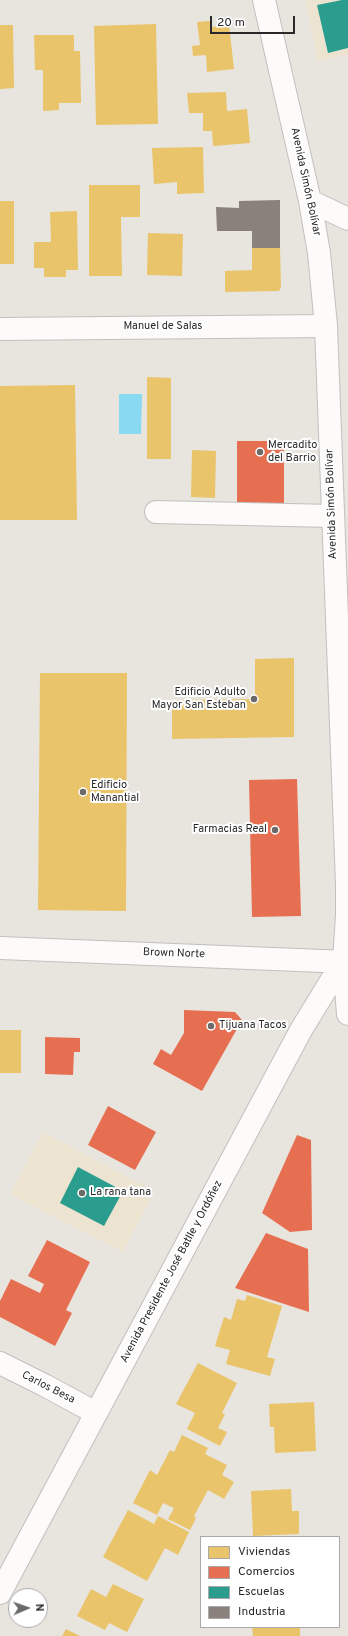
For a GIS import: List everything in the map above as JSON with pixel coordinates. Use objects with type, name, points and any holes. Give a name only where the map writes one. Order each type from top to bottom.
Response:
[{"type":"street","name":"Avenida Simón Bolívar","points":[[264,0],[310,201],[319,253],[326,326],[347,884],[348,1014]]},
{"type":"street","points":[[310,201],[348,219]]},
{"type":"street","name":"Manuel de Salas","points":[[0,329],[326,326]]},
{"type":"street","points":[[156,512],[332,516]]},
{"type":"street","name":"Brown Norte","points":[[0,948],[347,959]]},
{"type":"street","name":"Avenida Presidente José Batlle y Ordóñez","points":[[0,1593],[301,1030],[347,959]]},
{"type":"street","name":"Carlos Besa","points":[[0,1363],[96,1413]]},
{"type":"shaded area","points":[[305,0],[348,0],[348,55],[318,61]]},
{"type":"shaded area","name":"La rana tana","points":[[43,1132],[154,1191],[123,1252],[10,1194]]},
{"type":"water","points":[[119,394],[142,394],[141,434],[119,434]]},
{"type":"building: Viviendas","points":[[210,21],[211,27],[229,25],[234,69],[207,72],[206,55],[193,56],[192,46],[200,45],[197,22]]},
{"type":"building: Viviendas","points":[[156,24],[158,124],[96,125],[94,26]]},
{"type":"building: Viviendas","points":[[0,25],[13,25],[14,88],[0,89]]},
{"type":"building: Viviendas","points":[[34,35],[74,35],[74,51],[80,51],[81,103],[59,103],[59,110],[43,111],[43,70],[35,70]]},
{"type":"building: Viviendas","points":[[226,92],[227,111],[247,109],[250,143],[213,146],[212,131],[203,131],[203,113],[189,113],[187,93]]},
{"type":"building: Viviendas","points":[[203,147],[204,193],[177,194],[177,182],[154,184],[152,148]]},
{"type":"building: Viviendas","points":[[89,185],[140,185],[140,217],[121,217],[122,276],[89,276]]},
{"type":"building: Viviendas","points":[[0,201],[14,201],[14,264],[0,264]]},
{"type":"building: Viviendas","points":[[77,211],[78,270],[66,270],[66,277],[44,277],[44,268],[34,268],[34,242],[51,242],[50,212]]},
{"type":"building: Viviendas","points":[[148,233],[183,234],[182,276],[147,275]]},
{"type":"building: Viviendas","points":[[252,248],[280,248],[281,287],[279,291],[225,292],[225,271],[252,270]]},
{"type":"building: Viviendas","points":[[147,377],[171,378],[171,459],[147,459]]},
{"type":"building: Viviendas","points":[[75,385],[77,520],[0,520],[0,386]]},
{"type":"building: Viviendas","points":[[192,450],[216,451],[215,498],[191,497]]},
{"type":"building: Viviendas","name":"Edificio Adulto Mayor San Esteban","points":[[294,658],[294,737],[172,739],[172,700],[255,699],[255,659]]},
{"type":"building: Viviendas","name":"Edificio Manantial","points":[[40,673],[127,673],[126,911],[38,910]]},
{"type":"building: Viviendas","points":[[0,1030],[21,1030],[21,1073],[0,1073]]},
{"type":"building: Viviendas","points":[[247,1295],[282,1306],[267,1357],[275,1359],[270,1376],[226,1364],[230,1350],[215,1346],[224,1317],[231,1320],[237,1299],[245,1301]]},
{"type":"building: Viviendas","points":[[198,1363],[237,1383],[222,1413],[225,1414],[218,1428],[227,1432],[220,1446],[187,1429],[195,1413],[176,1404]]},
{"type":"building: Viviendas","points":[[314,1402],[316,1451],[275,1453],[274,1427],[270,1427],[269,1404]]},
{"type":"building: Viviendas","points":[[182,1435],[208,1448],[205,1454],[227,1465],[222,1475],[234,1482],[224,1499],[208,1490],[194,1516],[196,1518],[190,1530],[168,1519],[174,1508],[163,1503],[157,1515],[133,1503],[150,1470],[157,1475],[170,1450],[174,1452]]},
{"type":"building: Viviendas","points":[[291,1489],[292,1511],[299,1511],[299,1534],[253,1536],[251,1491]]},
{"type":"building: Viviendas","points":[[128,1510],[154,1524],[158,1516],[189,1532],[178,1555],[165,1548],[147,1581],[103,1557]]},
{"type":"building: Viviendas","points":[[113,1584],[144,1599],[127,1632],[109,1623],[105,1630],[77,1616],[91,1589],[106,1597]]},
{"type":"building: Viviendas","points":[[252,1628],[300,1628],[300,1636],[253,1636]]},
{"type":"building: Viviendas","points":[[66,1629],[80,1636],[62,1636]]},
{"type":"building: Comercios","points":[[237,441],[284,441],[284,505],[237,505]]},
{"type":"building: Comercios","points":[[297,779],[301,916],[252,917],[249,780]]},
{"type":"building: Comercios","points":[[184,1010],[235,1012],[242,1020],[202,1091],[153,1064],[161,1049],[171,1055],[184,1033]]},
{"type":"building: Comercios","points":[[45,1037],[80,1038],[80,1052],[74,1052],[73,1075],[45,1074]]},
{"type":"building: Comercios","points":[[108,1106],[156,1132],[135,1170],[88,1145]]},
{"type":"building: Comercios","points":[[297,1135],[311,1140],[312,1230],[290,1232],[262,1213]]},
{"type":"building: Comercios","points":[[266,1233],[308,1249],[309,1312],[235,1288]]},
{"type":"building: Comercios","points":[[47,1240],[90,1262],[66,1310],[72,1313],[55,1346],[0,1317],[0,1301],[11,1279],[40,1293],[44,1284],[28,1276]]},
{"type":"building: Escuelas","points":[[348,0],[348,48],[328,53],[317,5]]},
{"type":"building: Escuelas","points":[[78,1167],[123,1191],[104,1226],[60,1203]]},
{"type":"building: Industria","points":[[280,200],[280,248],[252,248],[252,231],[217,231],[216,207],[239,208],[239,201]]},
{"type":"place","name":"Mercadito del Barrio","points":[[260,452]]},
{"type":"place","name":"Edificio Adulto Mayor San Esteban","points":[[254,699]]},
{"type":"place","name":"Edificio Manantial","points":[[83,792]]},
{"type":"place","name":"Farmacias Real","points":[[275,830]]},
{"type":"place","name":"Tijuana Tacos","points":[[211,1026]]},
{"type":"place","name":"La rana tana","points":[[82,1193]]}]
